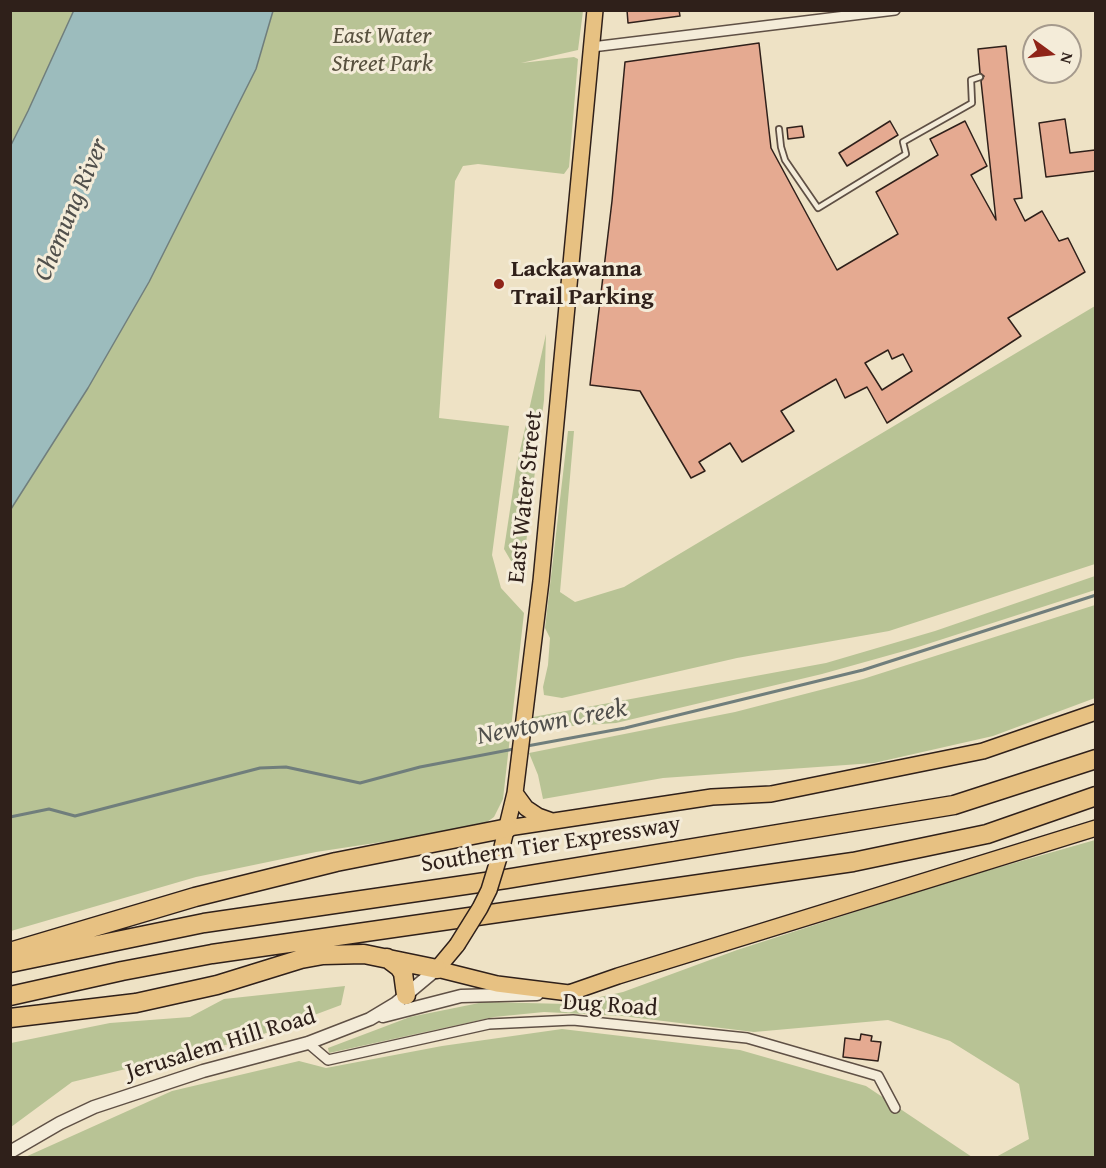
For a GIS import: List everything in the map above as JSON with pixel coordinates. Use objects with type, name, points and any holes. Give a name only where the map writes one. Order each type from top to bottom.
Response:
[{"type":"highway","name":"Southern Tier Expressway","points":[[10,963],[204,923],[506,879],[954,805],[1095,759]]},
{"type":"highway","points":[[10,996],[212,954],[853,862],[987,834],[1095,796]]},
{"type":"highway","points":[[10,951],[195,897],[336,861],[508,828]]},
{"type":"highway","points":[[10,1017],[136,1002],[217,985],[301,959],[323,956],[364,954],[437,969]]},
{"type":"highway","points":[[387,958],[403,973],[406,995]]},
{"type":"main road","name":"East Water Street","points":[[437,969],[457,945],[489,890],[508,828],[516,786],[541,581],[595,10]]},
{"type":"main road","points":[[508,828],[712,797],[771,794],[983,751],[1095,712]]},
{"type":"main road","points":[[516,786],[526,808],[538,816],[553,821]]},
{"type":"main road","points":[[437,969],[497,984],[569,993],[1095,828]]},
{"type":"street","points":[[592,47],[895,10]]},
{"type":"street","name":"Jerusalem Hill Road","points":[[10,1152],[94,1107],[203,1071],[308,1043],[370,1019],[395,1004],[437,969]]},
{"type":"street","points":[[370,1019],[461,996],[569,993]]},
{"type":"street","name":"Dug Road","points":[[308,1043],[327,1060],[489,1024],[573,1020],[747,1038],[878,1076],[895,1108]]},
{"type":"lane","points":[[779,129],[781,147],[786,160],[818,208],[906,154],[903,142],[972,103],[971,80],[980,77]]},
{"type":"green space","points":[[11,11],[74,11],[11,145]]},
{"type":"green space","name":"East Water Street Park","points":[[273,11],[583,11],[578,50],[521,63],[574,57],[578,59],[569,167],[564,174],[478,164],[463,166],[455,181],[439,418],[509,426],[492,555],[501,588],[524,613],[503,799],[494,817],[480,827],[316,852],[196,877],[11,931],[11,509],[88,388],[149,282],[256,69]]},
{"type":"green space","points":[[1095,306],[1095,564],[889,631],[737,658],[562,698],[544,695],[543,687],[548,665],[550,638],[545,628],[568,431],[574,431],[560,592],[575,602],[624,587]]},
{"type":"green space","points":[[546,334],[544,400],[523,567],[511,561],[504,549],[517,464]]},
{"type":"green space","points":[[1095,576],[1095,590],[915,648],[822,674],[616,723],[557,727],[533,725],[533,717],[826,663],[935,631]]},
{"type":"green space","points":[[1095,605],[1095,698],[993,736],[874,763],[663,778],[543,799],[538,775],[529,753],[735,712],[863,679]]},
{"type":"green space","points":[[1095,840],[1095,1157],[996,1157],[1029,1139],[1019,1084],[950,1041],[888,1020],[754,1032],[622,1016],[544,1012],[494,1017],[329,1053],[328,1048],[410,1017],[484,1002],[568,1004],[623,992],[737,950],[951,881]]},
{"type":"green space","points":[[345,986],[341,1005],[250,1039],[72,1082],[11,1127],[11,1043],[110,1023],[190,1017],[224,999]]},
{"type":"green space","points":[[562,1029],[740,1050],[866,1086],[972,1157],[23,1158],[172,1091],[299,1061],[326,1068],[442,1046]]},
{"type":"water","name":"Chemung River","points":[[74,10],[273,11],[256,69],[149,282],[88,388],[11,509],[11,145]]},
{"type":"building","points":[[627,10],[679,10],[680,16],[628,23]]},
{"type":"building","points":[[759,43],[771,148],[837,270],[898,234],[876,192],[938,155],[930,139],[965,121],[987,166],[971,175],[996,220],[981,81],[984,76],[980,73],[978,49],[1006,46],[1022,198],[1014,199],[1025,221],[1042,211],[1059,241],[1068,238],[1085,272],[1008,318],[1021,336],[887,423],[867,387],[845,398],[836,379],[781,411],[794,431],[742,462],[730,443],[699,462],[705,471],[691,478],[640,391],[590,385],[612,201],[625,62]],"holes":[[[888,350],[892,359],[903,354],[912,371],[882,390],[865,363]]]},
{"type":"building","points":[[1065,119],[1070,153],[1095,150],[1095,171],[1046,177],[1039,123]]},
{"type":"building","points":[[890,121],[898,135],[847,166],[839,153]]},
{"type":"building","points":[[802,126],[804,137],[788,139],[787,128]]},
{"type":"building","points":[[861,1034],[872,1036],[871,1041],[881,1042],[878,1061],[843,1057],[845,1038],[860,1040]]},
{"type":"waterway","name":"Newtown Creek","points":[[527,746],[625,728],[863,670],[1096,595]]},
{"type":"waterway","name":"Newtown Creek","points":[[10,817],[49,809],[75,816],[260,768],[286,767],[360,783],[420,767],[514,749]]},
{"type":"place","name":"Lackawanna Trail Parking","points":[[499,284]]}]
